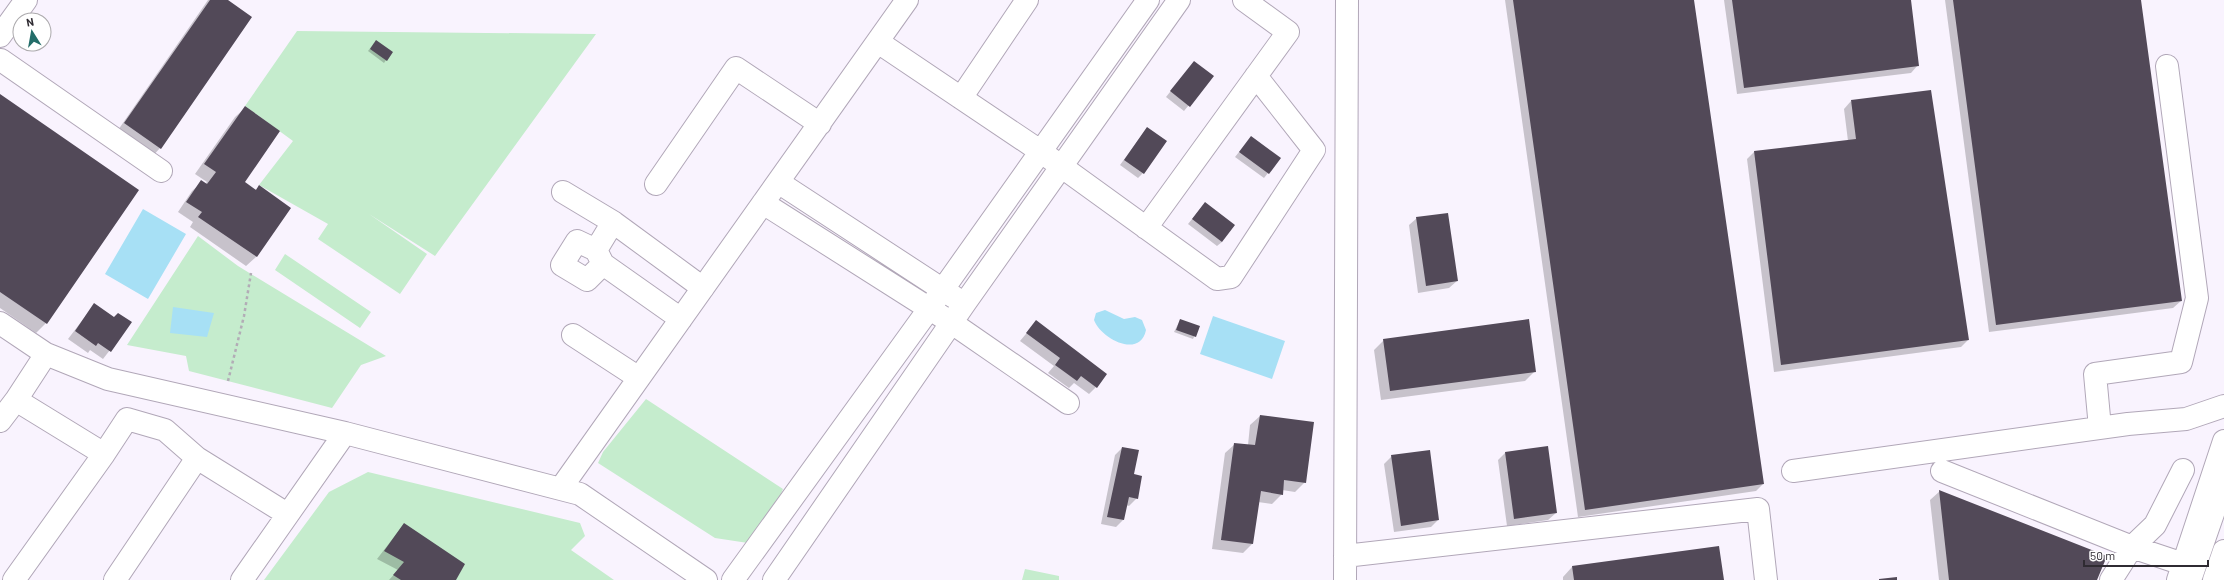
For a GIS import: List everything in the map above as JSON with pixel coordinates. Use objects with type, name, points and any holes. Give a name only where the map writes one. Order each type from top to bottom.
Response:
[{"type":"street","points":[[0,36],[26,0]]},
{"type":"street","points":[[561,488],[907,0]]},
{"type":"street","points":[[961,98],[1027,0]]},
{"type":"street","points":[[732,580],[929,309],[1148,0]]},
{"type":"street","points":[[774,580],[965,304],[1179,0]]},
{"type":"street","points":[[1146,228],[1288,32],[1244,0]]},
{"type":"street","points":[[1345,580],[1347,0]]},
{"type":"street","points":[[878,42],[1040,151],[1217,279],[1231,277],[1314,150],[1256,76]]},
{"type":"street","points":[[0,60],[161,170]]},
{"type":"street","points":[[2100,428],[2095,374],[2181,362],[2198,298],[2167,66]]},
{"type":"street","points":[[656,184],[736,68],[820,124]]},
{"type":"street","points":[[778,182],[965,304]]},
{"type":"street","points":[[563,192],[613,222],[703,288]]},
{"type":"street","points":[[764,202],[952,323],[1068,403]]},
{"type":"street","points":[[613,222],[600,257],[681,319]]},
{"type":"street","points":[[0,323],[46,354],[108,379],[345,433],[580,494],[706,580]]},
{"type":"street","points":[[573,335],[639,378]]},
{"type":"street","points":[[0,421],[16,400],[46,354]]},
{"type":"street","points":[[16,400],[104,454]]},
{"type":"street","points":[[1793,471],[2100,428],[2186,419],[2224,406]]},
{"type":"street","points":[[14,580],[104,454],[127,419],[165,430],[198,458],[287,514]]},
{"type":"street","points":[[2184,575],[2224,440],[2215,426],[2186,419]]},
{"type":"street","points":[[242,580],[345,433]]},
{"type":"street","points":[[115,580],[198,458]]},
{"type":"street","points":[[2111,580],[2132,547],[2155,525],[2183,470]]},
{"type":"street","points":[[1942,471],[2132,547],[2184,575]]},
{"type":"street","points":[[2184,575],[2224,482]]},
{"type":"street","points":[[1345,556],[1758,509],[1766,580]]},
{"type":"street","points":[[2214,580],[2224,551]]},
{"type":"path","points":[[228,381],[244,316],[251,274]]},
{"type":"green space","points":[[297,31],[596,34],[435,256],[369,214],[427,254],[400,294],[318,239],[328,224],[259,185],[293,141],[245,106]]},
{"type":"green space","points":[[198,236],[238,266],[386,356],[361,365],[332,408],[189,371],[186,356],[127,345]]},
{"type":"green space","points":[[285,254],[371,312],[360,328],[275,270]]},
{"type":"green space","points":[[646,399],[783,489],[762,539],[748,543],[715,538],[598,463],[603,452]]},
{"type":"green space","points":[[368,472],[580,523],[585,536],[571,550],[614,580],[264,580],[329,492]]},
{"type":"green space","points":[[1025,569],[1059,576],[1059,580],[1022,580]]},
{"type":"water","points":[[143,209],[186,234],[148,299],[105,274]]},
{"type":"water","points":[[173,307],[214,313],[207,337],[170,333]]},
{"type":"water","points":[[1105,310],[1124,319],[1135,317],[1142,320],[1146,330],[1142,339],[1129,345],[1120,343],[1104,334],[1094,320],[1096,313]]},
{"type":"water","points":[[1213,316],[1285,341],[1272,379],[1200,354]]},
{"type":"building","points":[[210,0],[228,0],[252,17],[161,149],[124,123]]},
{"type":"building","points":[[1513,0],[1694,0],[1764,484],[1585,510]]},
{"type":"building","points":[[1732,0],[1911,0],[1919,66],[1744,88]]},
{"type":"building","points":[[1953,0],[2141,0],[2182,301],[1996,325]]},
{"type":"building","points":[[376,40],[393,52],[387,61],[370,49]]},
{"type":"building","points":[[1194,61],[1214,76],[1190,107],[1170,91]]},
{"type":"building","points":[[1931,90],[1969,340],[1781,365],[1754,151],[1856,139],[1851,100]]},
{"type":"building","points":[[0,94],[139,190],[47,324],[0,292]]},
{"type":"building","points":[[245,106],[280,131],[245,182],[256,190],[259,185],[291,208],[257,257],[198,217],[202,212],[186,202],[201,180],[207,184],[216,172],[204,164]]},
{"type":"building","points":[[1147,127],[1167,141],[1144,174],[1124,160]]},
{"type":"building","points":[[1251,136],[1281,158],[1269,174],[1239,152]]},
{"type":"building","points":[[1205,202],[1235,225],[1222,242],[1192,219]]},
{"type":"building","points":[[1448,213],[1458,281],[1426,286],[1416,217]]},
{"type":"building","points":[[94,303],[114,317],[118,313],[132,322],[111,352],[98,343],[96,346],[75,331]]},
{"type":"building","points":[[1180,319],[1200,326],[1196,337],[1176,330]]},
{"type":"building","points":[[1529,319],[1536,372],[1390,391],[1383,339]]},
{"type":"building","points":[[1036,320],[1107,374],[1097,388],[1081,376],[1077,381],[1055,365],[1060,358],[1026,333]]},
{"type":"building","points":[[1260,415],[1314,422],[1306,483],[1284,480],[1283,495],[1261,491],[1253,544],[1221,540],[1234,443],[1255,445]]},
{"type":"building","points":[[1548,446],[1557,513],[1514,519],[1505,452]]},
{"type":"building","points":[[1122,447],[1139,450],[1134,474],[1142,476],[1138,499],[1129,497],[1124,520],[1107,517]]},
{"type":"building","points":[[1430,450],[1439,520],[1401,526],[1391,455]]},
{"type":"building","points":[[1939,490],[2107,556],[2097,580],[1949,580]]},
{"type":"building","points":[[404,523],[465,564],[456,580],[401,580],[393,575],[404,562],[384,551]]},
{"type":"building","points":[[1719,546],[1724,580],[1574,580],[1572,566]]},
{"type":"building","points":[[1897,577],[1897,580],[1879,580],[1879,579]]}]
